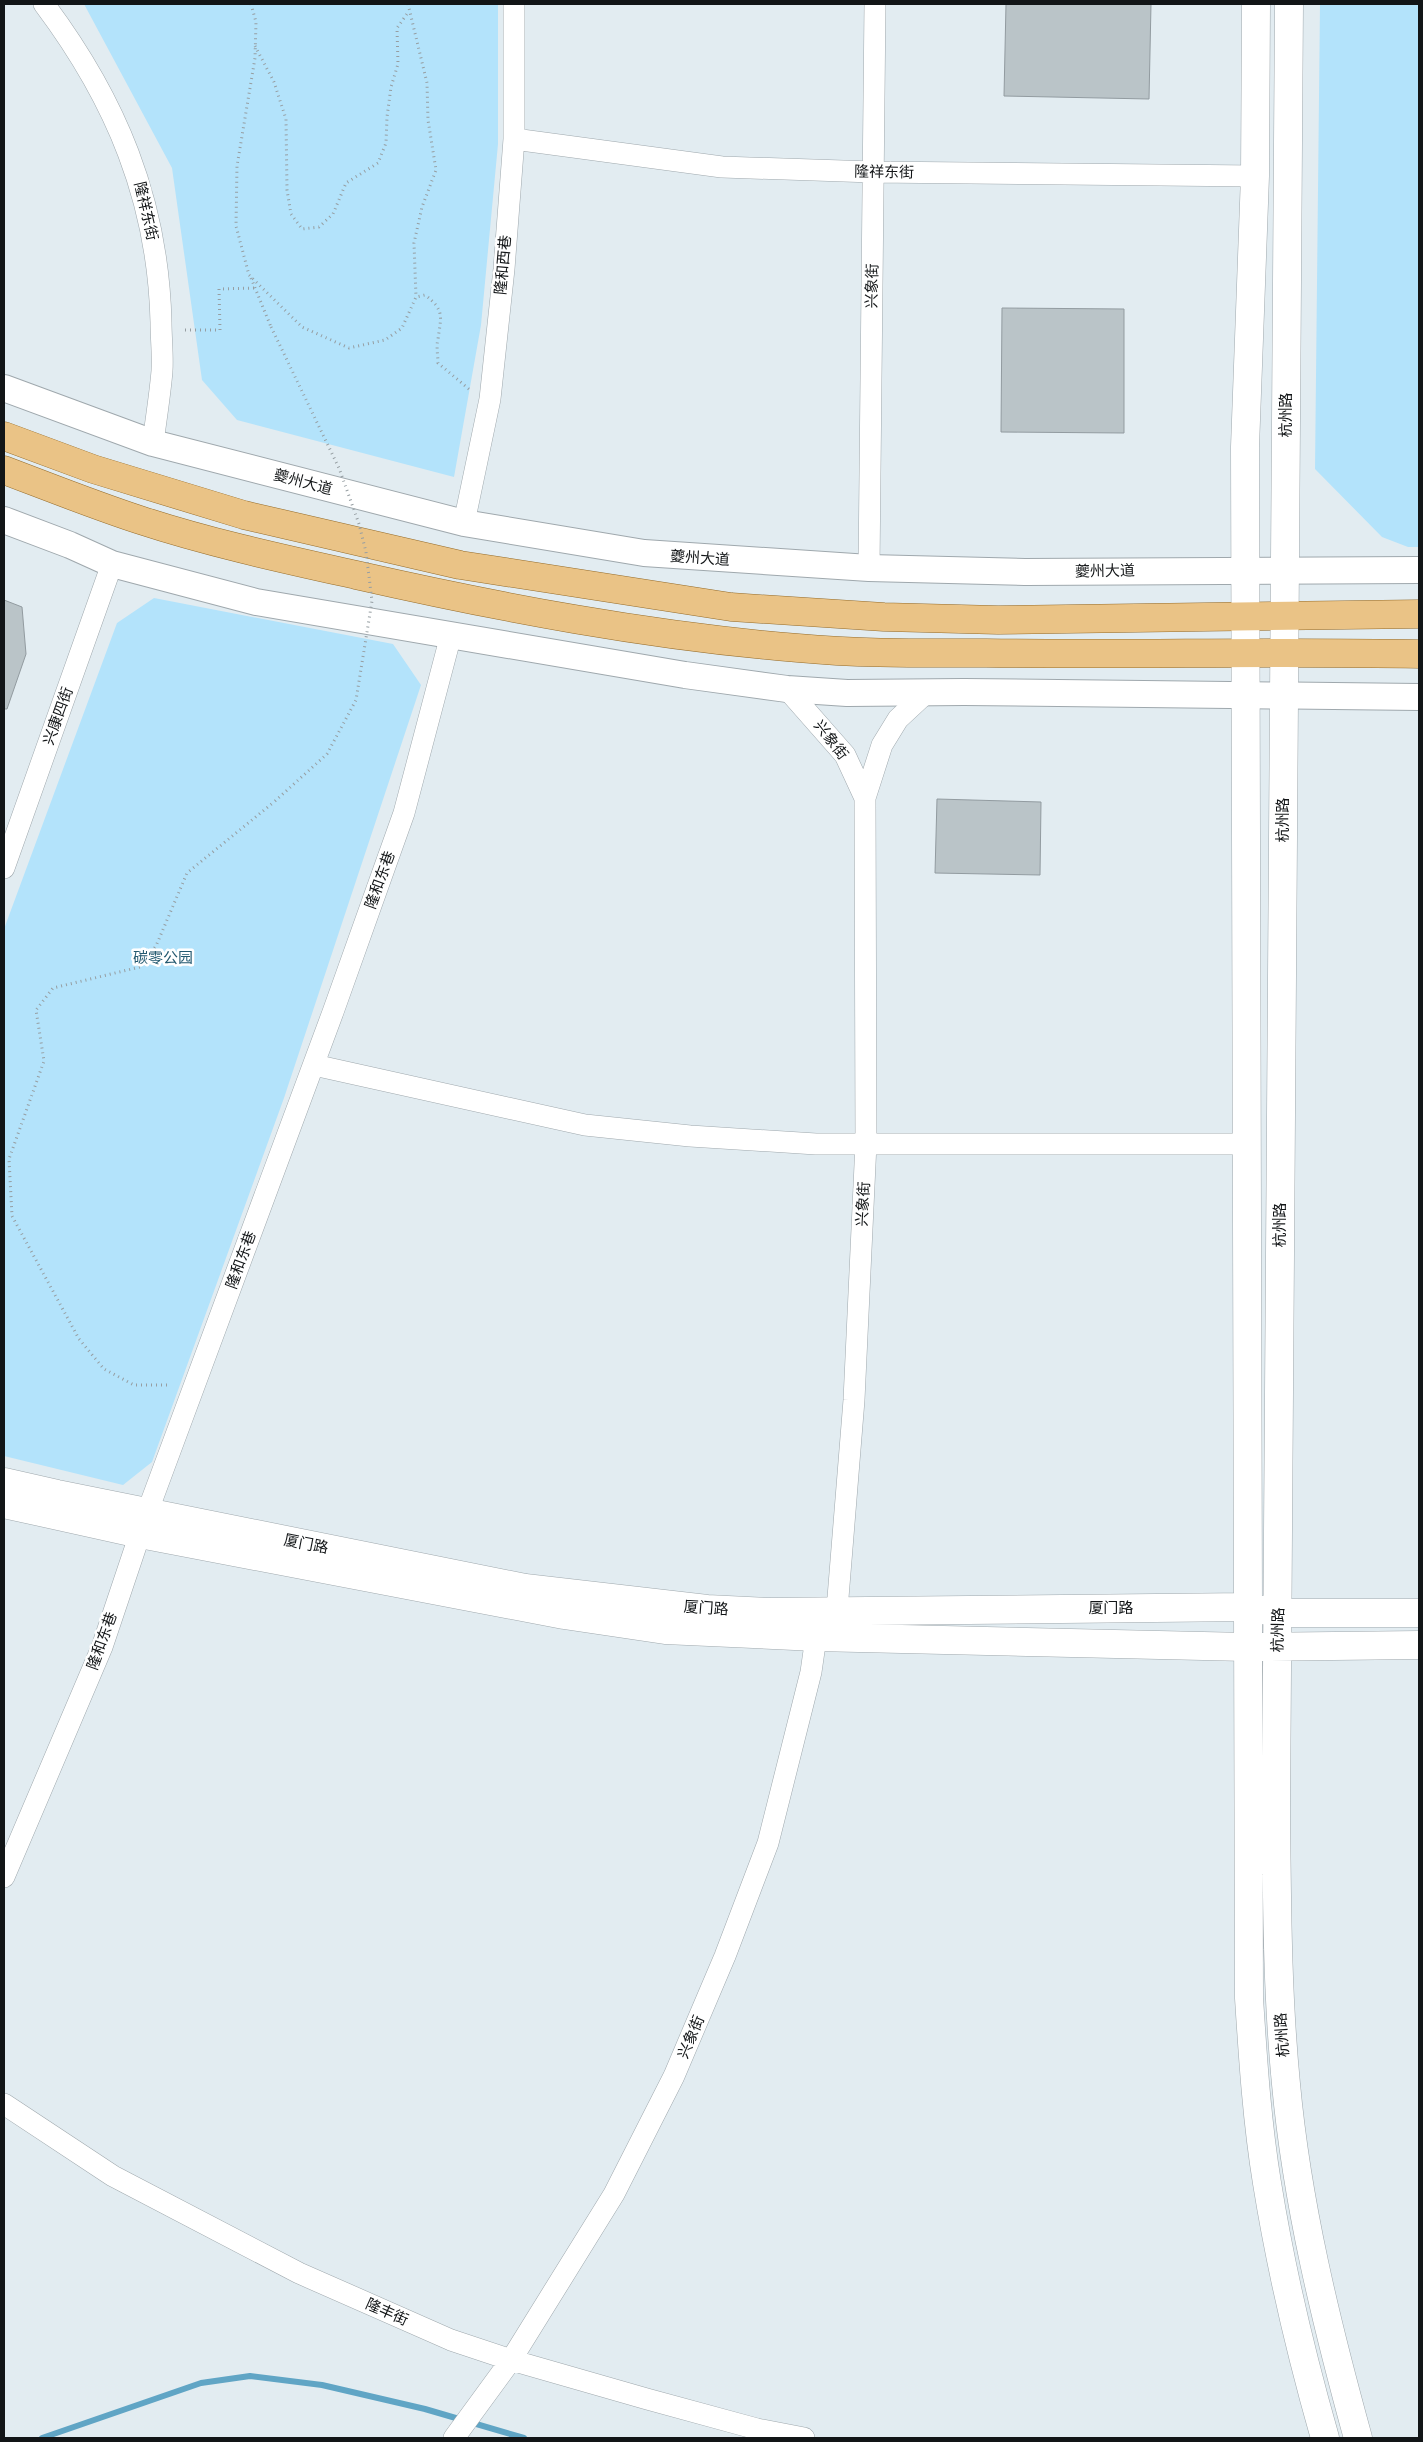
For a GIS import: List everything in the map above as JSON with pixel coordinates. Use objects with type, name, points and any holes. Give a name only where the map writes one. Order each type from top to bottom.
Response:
[{"type":"main road","name":"杭州路","points":[[1256,4],[1255,176],[1245,447],[1249,1998],[1255,2086],[1267,2182],[1294,2323],[1325,2438]]},
{"type":"main road","name":"杭州路","points":[[1289,4],[1278,1612],[1278,1952],[1286,2085],[1297,2173],[1317,2278],[1358,2438]]},
{"type":"main road","points":[[4,436],[93,469],[244,515],[460,565],[649,596],[731,607],[884,617],[998,620],[1419,614]]},
{"type":"main road","points":[[4,470],[142,521],[257,553],[455,598],[593,622],[801,649],[1125,655],[1245,652],[1419,654]]},
{"type":"main road","name":"厦门路","points":[[4,1482],[144,1523],[564,1615],[666,1630],[816,1637],[1247,1647],[1419,1645]]},
{"type":"main road","name":"厦门路","points":[[4,1504],[144,1523],[525,1588],[707,1609],[768,1612],[1247,1607],[1278,1612],[1419,1613]]},
{"type":"street","name":"隆祥东街","points":[[44,4],[79,52],[110,108],[131,155],[149,214],[160,284],[162,370],[154,443]]},
{"type":"street","name":"隆和西巷","points":[[464,523],[490,399],[514,139],[514,4]]},
{"type":"street","name":"兴象街","points":[[869,568],[875,4]]},
{"type":"street","name":"隆祥东街","points":[[514,139],[722,167],[873,172],[1255,176]]},
{"type":"street","name":"夔州大道","points":[[4,388],[154,443],[464,523],[644,553],[869,568],[1025,572],[1419,570]]},
{"type":"street","points":[[4,520],[70,545],[112,564],[256,602],[685,675],[788,689],[846,693],[1419,697]]},
{"type":"street","name":"兴康四街","points":[[4,868],[112,564]]},
{"type":"street","name":"隆和东巷","points":[[4,1877],[102,1647],[144,1523],[314,1065],[404,813],[451,635]]},
{"type":"street","name":"兴象街","points":[[788,689],[845,755],[865,798]]},
{"type":"street","name":"兴象街","points":[[837,1610],[854,1400],[866,1143],[865,798],[882,745],[898,719],[926,693]]},
{"type":"street","points":[[314,1065],[585,1125],[690,1136],[816,1144],[1246,1144]]},
{"type":"street","name":"兴象街","points":[[454,2438],[511,2360],[614,2194],[674,2076],[725,1956],[768,1843],[811,1672],[816,1637]]},
{"type":"street","name":"隆丰街","points":[[4,2104],[113,2176],[299,2273],[451,2340],[511,2360],[757,2429],[804,2438]]},
{"type":"path","points":[[167,1385],[134,1385],[104,1369],[79,1339],[12,1216],[9,1159],[44,1061],[36,1010],[53,988],[140,967],[156,946],[187,873],[274,802],[326,754],[356,700],[372,601],[366,552],[359,524],[338,468],[254,288],[236,226],[237,166],[255,45],[256,22],[251,4]]},
{"type":"path","points":[[250,275],[302,327],[349,348],[385,340],[402,328],[416,296],[414,243],[422,208],[436,170],[428,120],[427,83],[408,4]]},
{"type":"path","points":[[255,45],[274,82],[286,119],[287,190],[291,214],[302,229],[319,227],[333,214],[346,183],[378,163],[386,143],[387,117],[398,64],[398,28],[409,11]]},
{"type":"path","points":[[185,330],[220,330],[219,289],[254,288]]},
{"type":"path","points":[[416,296],[425,295],[435,303],[442,317],[437,342],[438,363],[474,393]]},
{"type":"green space","points":[[84,4],[498,4],[498,144],[481,325],[454,477],[237,420],[202,380],[172,168]]},
{"type":"green space","points":[[1320,4],[1419,4],[1419,547],[1408,547],[1382,537],[1315,469]]},
{"type":"green space","name":"碳零公园","points":[[154,598],[393,644],[421,685],[284,1098],[152,1462],[123,1485],[4,1456],[4,929],[117,623]]},
{"type":"building","points":[[1006,4],[1151,4],[1149,99],[1004,96]]},
{"type":"building","points":[[1002,308],[1124,309],[1124,433],[1001,432]]},
{"type":"building","points":[[4,600],[22,607],[26,654],[7,709],[4,709]]},
{"type":"building","points":[[937,799],[1041,802],[1040,875],[935,873]]},
{"type":"waterway","points":[[42,2438],[201,2383],[250,2376],[322,2385],[425,2409],[524,2438]]}]
